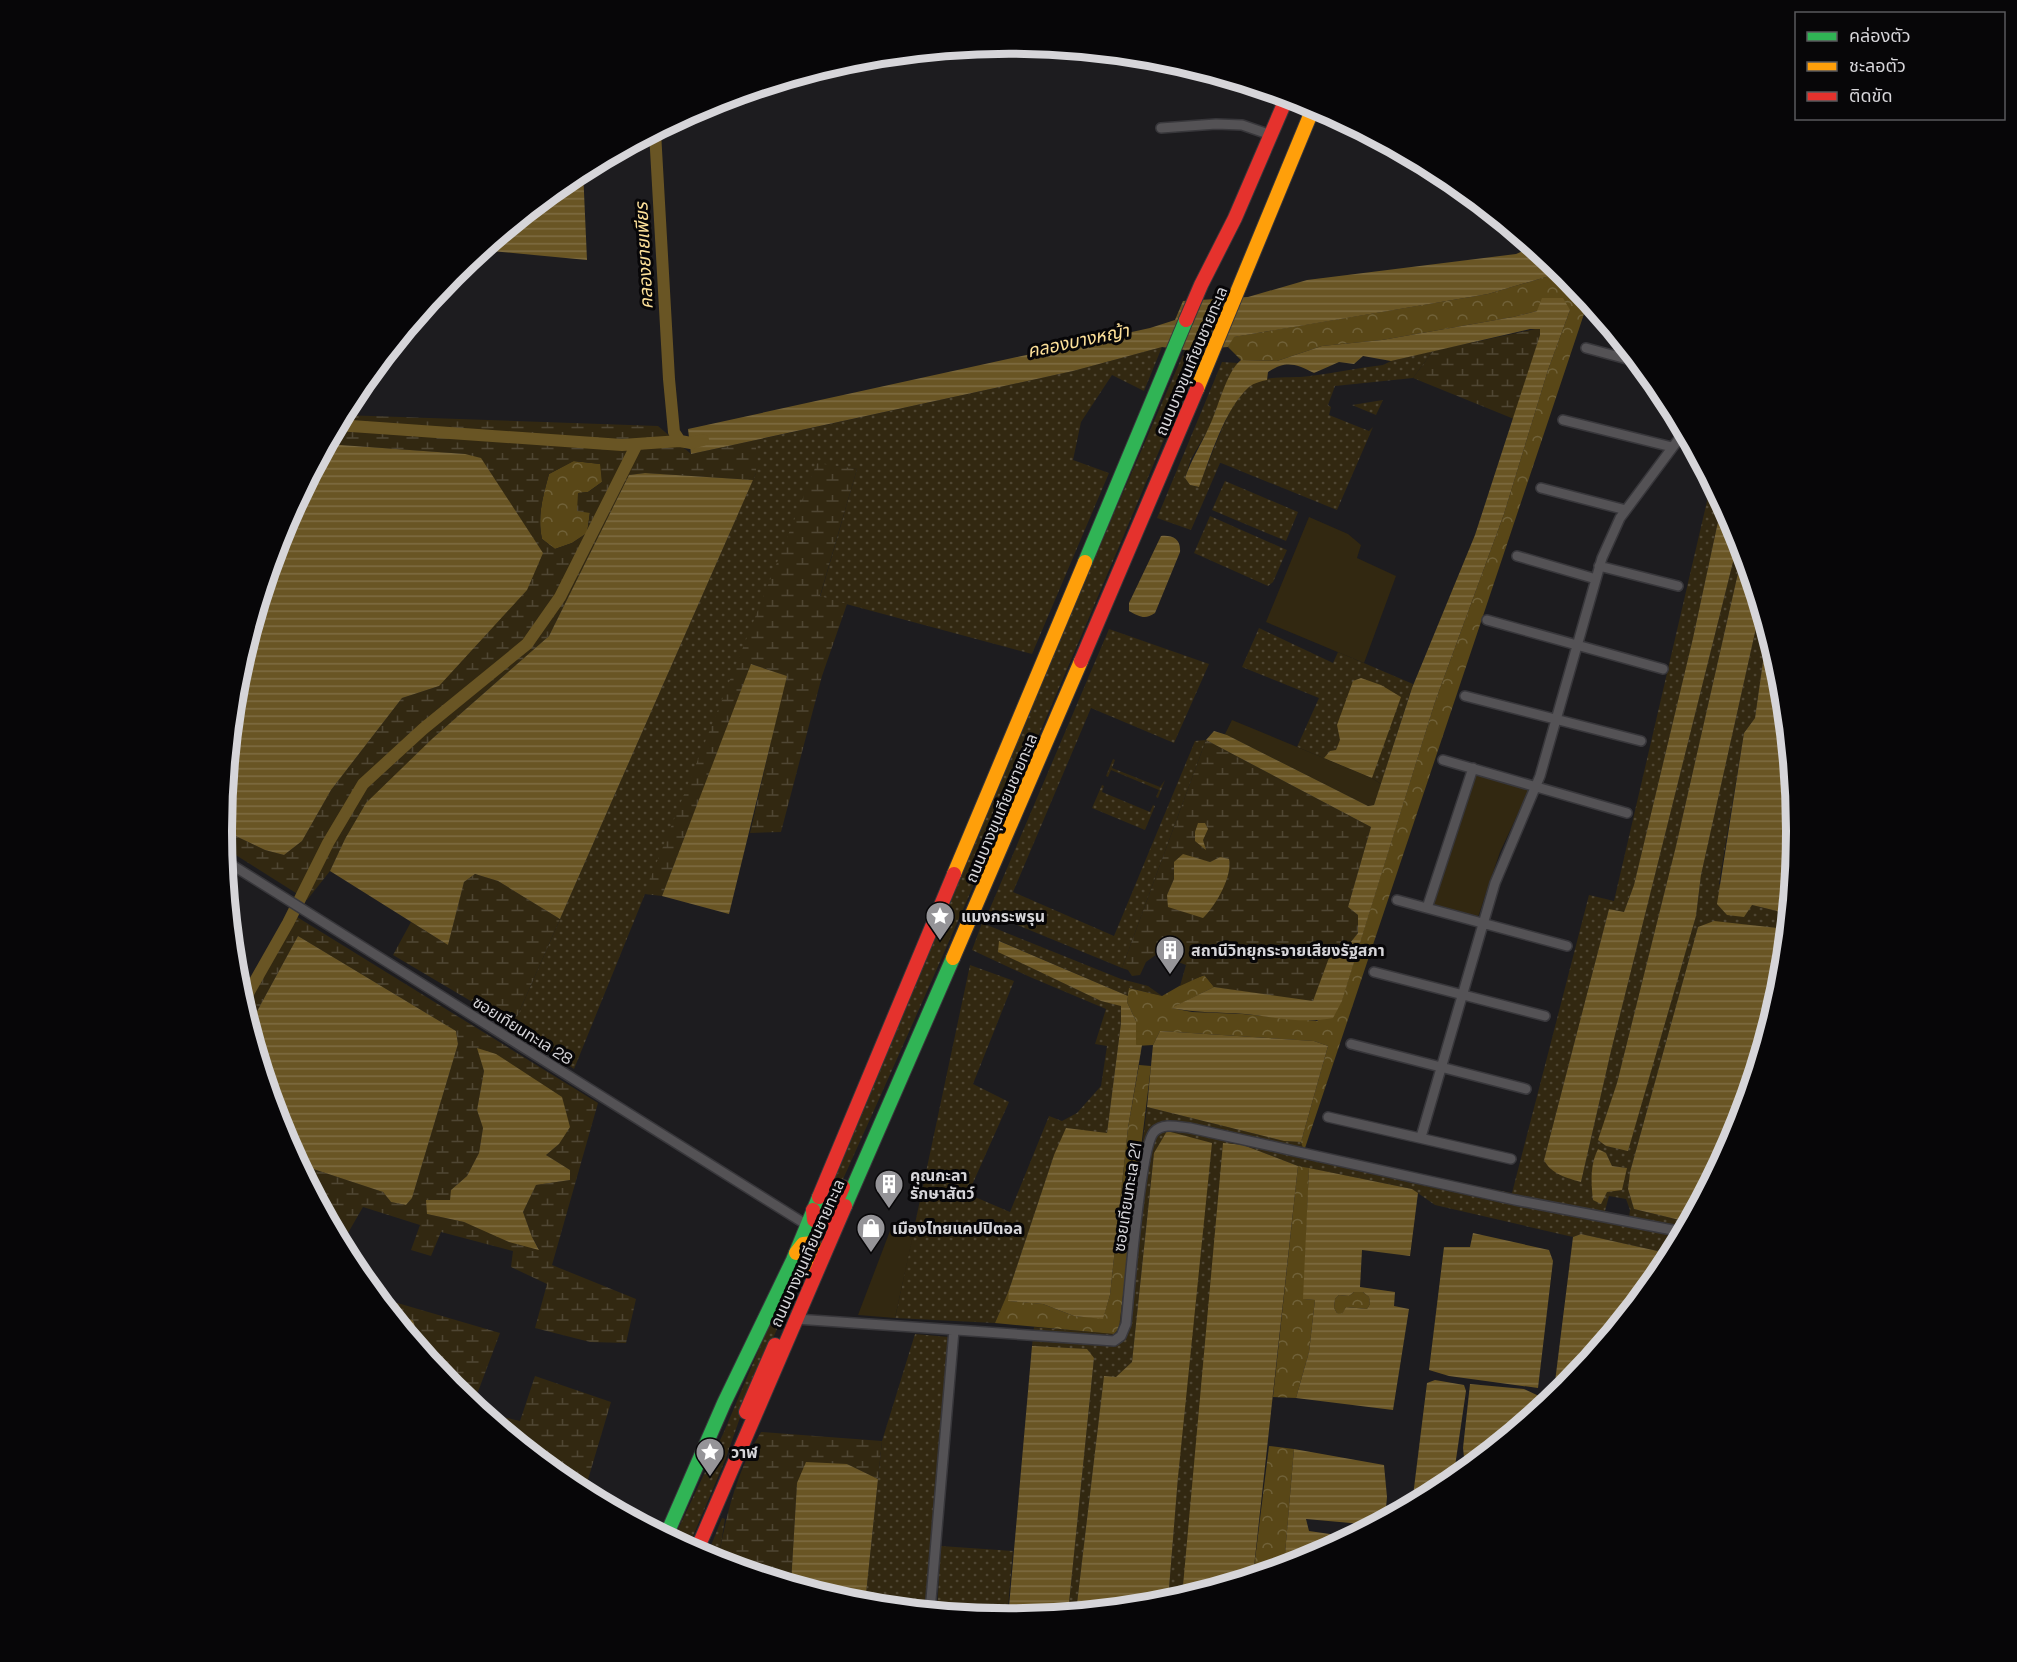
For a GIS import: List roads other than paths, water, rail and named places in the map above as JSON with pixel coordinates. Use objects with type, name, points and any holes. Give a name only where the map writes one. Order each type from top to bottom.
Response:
[{"type":"main road","name":"ถนนบางขุนเทียนชายทะเล","points":[[669,1530],[724,1403],[795,1254],[1201,285],[1235,218],[1284,105]]},
{"type":"main road","name":"ถนนบางขุนเทียนชายทะเล","points":[[699,1544],[1204,374],[1310,115]]},
{"type":"main road","points":[[813,1210],[814,1220],[821,1224],[828,1220],[880,1104],[938,991]]},
{"type":"main road","points":[[736,1457],[745,1414],[816,1248],[813,1243],[808,1242],[803,1244],[795,1254]]},
{"type":"street","points":[[1161,128],[1216,124],[1242,125],[1271,135]]},
{"type":"street","points":[[1586,348],[1625,359]]},
{"type":"street","points":[[1563,420],[1672,447]]},
{"type":"street","points":[[1420,1137],[1495,883],[1536,787],[1599,566],[1626,510],[1679,439]]},
{"type":"street","points":[[1541,488],[1626,510]]},
{"type":"street","points":[[1517,556],[1596,579]]},
{"type":"street","points":[[1599,566],[1678,586]]},
{"type":"street","points":[[1487,620],[1663,669]]},
{"type":"street","points":[[1466,696],[1641,741]]},
{"type":"street","points":[[1443,760],[1627,813]]},
{"type":"street","points":[[1427,908],[1473,768]]},
{"type":"street","name":"ซอยเทียนทะเล 28","points":[[233,865],[807,1225]]},
{"type":"street","points":[[1397,900],[1567,946]]},
{"type":"street","points":[[1374,972],[1545,1016]]},
{"type":"street","points":[[1351,1044],[1526,1089]]},
{"type":"street","points":[[1328,1117],[1511,1159]]},
{"type":"street","name":"ซอยเทียนทะเล 21","points":[[796,1319],[1114,1341],[1121,1336],[1126,1324],[1148,1143],[1154,1132],[1162,1127],[1190,1128],[1515,1200],[1675,1230]]},
{"type":"street","points":[[931,1603],[954,1330]]},
{"type":"waterway","name":"คลองยายเพียร","points":[[655,139],[674,432],[680,441],[691,443],[703,440]]},
{"type":"waterway","points":[[346,426],[622,445],[680,441]]},
{"type":"waterway","points":[[248,993],[288,923],[328,843],[363,784],[423,729],[527,644],[560,597],[637,444]]},
{"type":"place","name":"แมงกระพรุน","points":[[940,942]]},
{"type":"place","name":"สถานีวิทยุกระจายเสียงรัฐสภา","points":[[1170,976]]},
{"type":"place","name":"คุณกะลา รักษาสัตว์","points":[[889,1210]]},
{"type":"place","name":"เมืองไทยแคปปิตอล","points":[[871,1254]]},
{"type":"place","name":"วาฬ","points":[[710,1478]]},
{"type":"water label","name":"คลองบางหญ้า","points":[[1078,341]]}]
